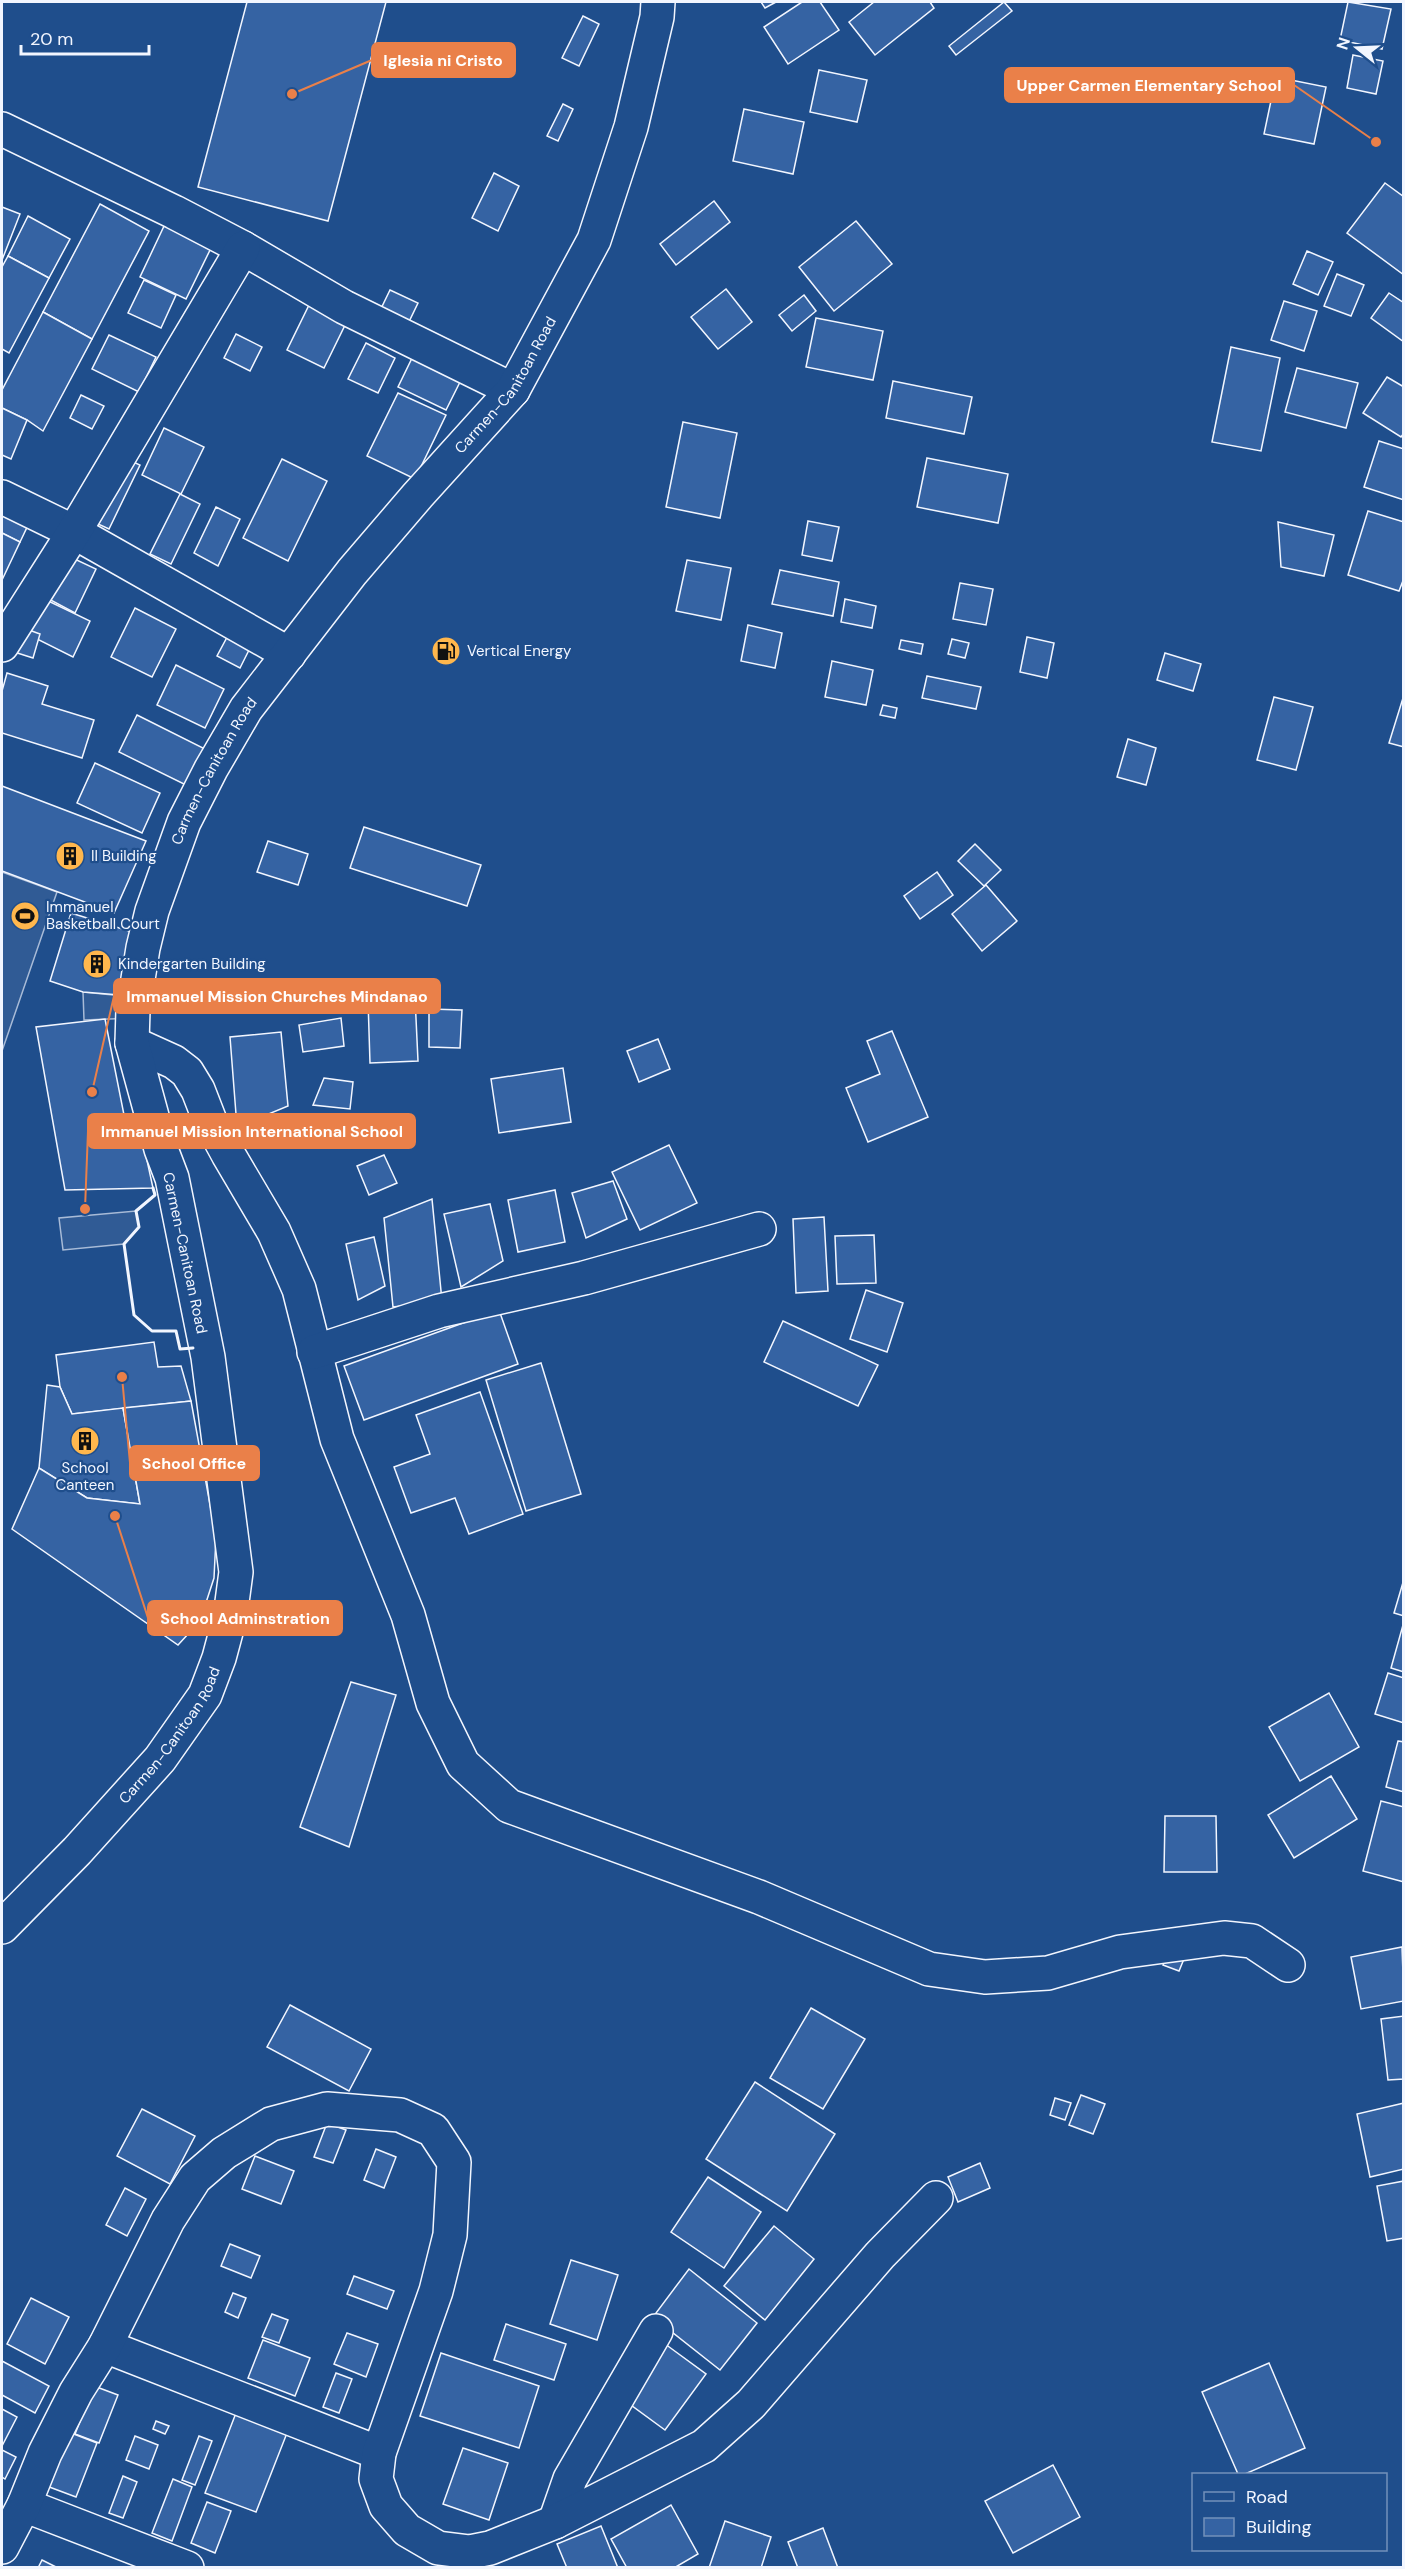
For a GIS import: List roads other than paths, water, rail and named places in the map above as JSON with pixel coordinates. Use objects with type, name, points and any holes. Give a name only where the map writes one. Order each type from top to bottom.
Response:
[{"type":"street","name":"Carmen-Canitoan Road","points":[[2,1926],[77,1851],[160,1760],[205,1695],[231,1617],[236,1572],[208,1357],[172,1178],[161,1149],[132,1043],[133,1011],[143,948],[152,911],[184,822],[211,769],[246,709],[359,564],[513,390],[594,240],[631,127],[657,17],[658,2]]},
{"type":"street","points":[[2,129],[243,248],[344,306],[513,390]]},
{"type":"street","points":[[2,645],[74,532],[243,248]]},
{"type":"street","points":[[2,497],[74,532],[289,654]]},
{"type":"street","points":[[132,1043],[174,1062],[186,1072],[198,1090],[210,1121],[274,1232],[299,1289],[337,1439],[408,1615],[433,1703],[463,1764],[509,1806],[769,1901],[929,1969],[986,1977],[1048,1974],[1120,1952],[1224,1938],[1252,1941],[1288,1965]]},
{"type":"street","points":[[314,1353],[439,1311],[584,1278],[759,1229]]},
{"type":"street","points":[[2,2547],[24,2505],[45,2453],[76,2392],[105,2346],[168,2220],[195,2178],[224,2153],[271,2124],[327,2109],[400,2115],[433,2130],[454,2162],[450,2235],[436,2290],[379,2453],[376,2479],[386,2506],[407,2530],[438,2548],[470,2552],[490,2548],[555,2523],[704,2446],[751,2404],[880,2255],[936,2198]]},
{"type":"street","points":[[555,2523],[570,2479],[656,2331]]},
{"type":"street","points":[[105,2346],[379,2453]]},
{"type":"street","points":[[24,2505],[187,2568]]},
{"type":"place","name":"Iglesia ni Cristo","points":[[292,94]]},
{"type":"place","name":"Upper Carmen Elementary School","points":[[1376,142]]},
{"type":"place","name":"Vertical Energy","points":[[446,651]]},
{"type":"place","name":"II Building","points":[[70,856]]},
{"type":"place","name":"Immanuel Basketball Court","points":[[25,916]]},
{"type":"place","name":"Kindergarten Building","points":[[97,964]]},
{"type":"place","name":"Immanuel Mission Churches Mindanao","points":[[92,1092]]},
{"type":"place","name":"Immanuel Mission International School","points":[[85,1209]]},
{"type":"place","name":"School Office","points":[[122,1377]]},
{"type":"place","name":"School Canteen","points":[[85,1441]]},
{"type":"place","name":"School Adminstration","points":[[115,1516]]}]
